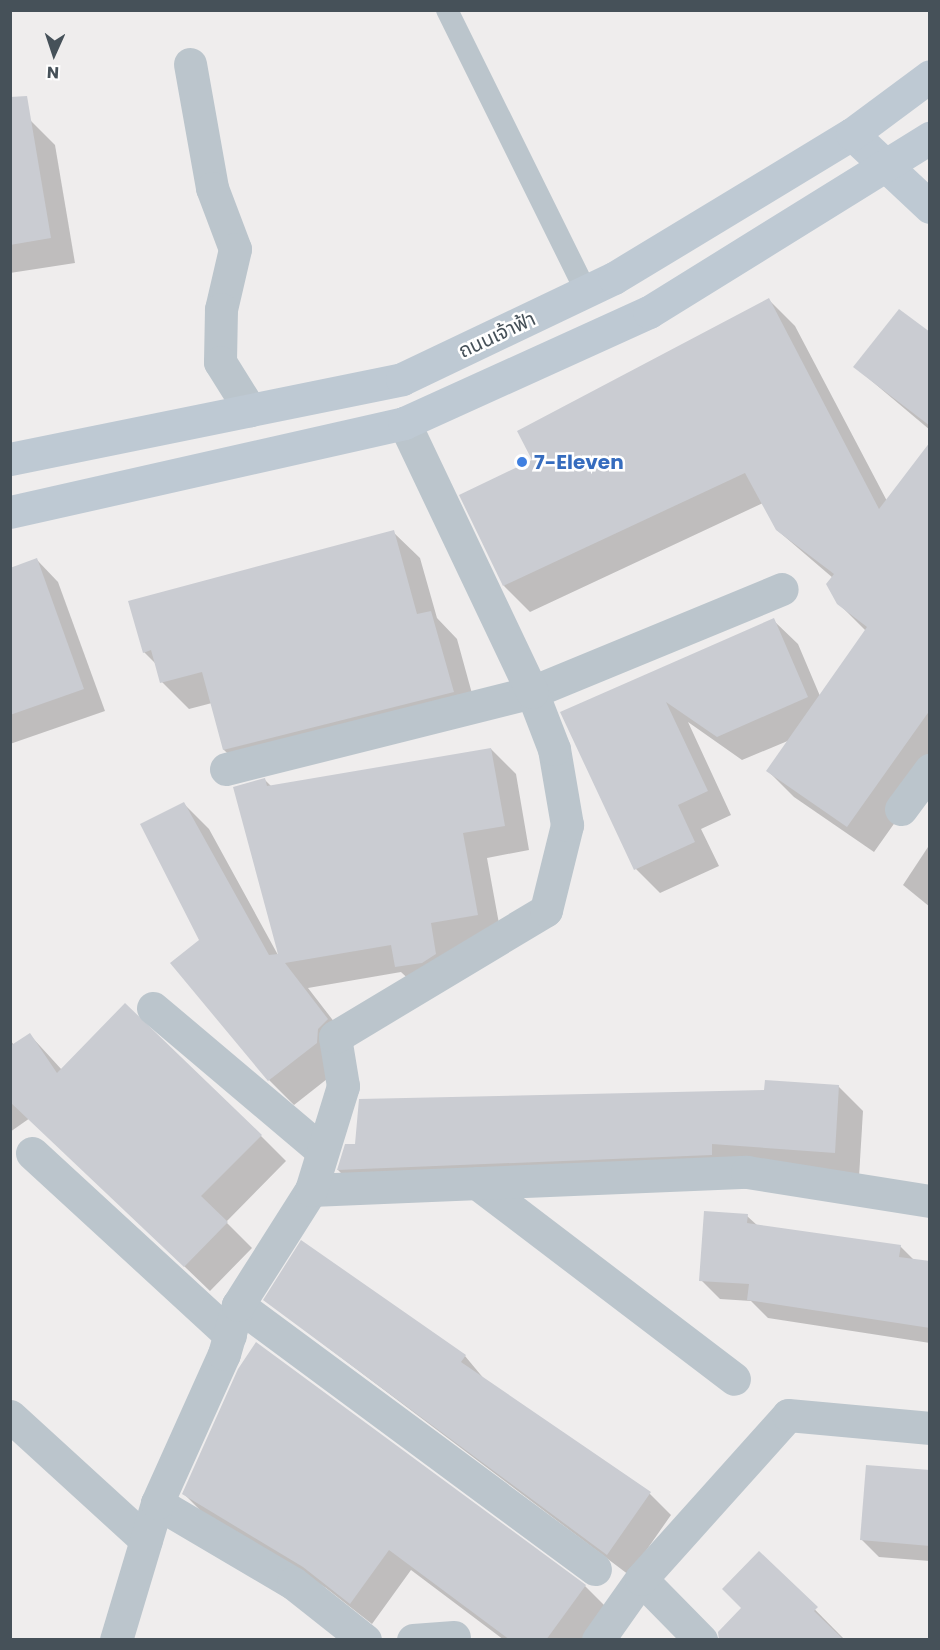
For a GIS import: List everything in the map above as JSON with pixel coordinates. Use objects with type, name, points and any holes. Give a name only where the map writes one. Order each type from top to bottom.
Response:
[{"type":"main road","name":"ถนนเจ้าฟ้า","points":[[10,459],[402,379],[587,293],[852,134],[930,76]]},
{"type":"main road","points":[[852,134],[886,169],[930,207]]},
{"type":"main road","name":"ถนนเจ้าฟ้า","points":[[10,512],[404,423],[649,312],[886,169],[930,138]]},
{"type":"street","points":[[190,64],[212,188],[235,249],[221,309],[220,362],[250,410]]},
{"type":"street","points":[[116,1640],[157,1503],[234,1320],[311,1190],[343,1086],[335,1037],[546,910],[567,825],[554,748],[532,692],[404,423]]},
{"type":"street","points":[[226,769],[532,692],[782,589]]},
{"type":"street","points":[[900,809],[930,770]]},
{"type":"street","points":[[153,1008],[322,1151]]},
{"type":"street","points":[[32,1154],[234,1320],[595,1569]]},
{"type":"street","points":[[311,1190],[747,1172],[930,1201]]},
{"type":"street","points":[[477,1183],[734,1379]]},
{"type":"street","points":[[598,1640],[640,1579],[788,1415],[930,1428]]},
{"type":"street","points":[[10,1416],[146,1540]]},
{"type":"street","points":[[157,1503],[293,1583],[364,1640]]},
{"type":"street","points":[[640,1579],[700,1640]]},
{"type":"street","points":[[413,1640],[454,1638]]},
{"type":"lane","points":[[447,10],[587,293]]},
{"type":"building","points":[[27,96],[51,238],[10,245],[10,97]]},
{"type":"building","points":[[769,298],[879,509],[930,442],[930,710],[847,827],[766,771],[867,627],[837,604],[826,584],[834,574],[776,530],[745,473],[503,586],[459,495],[532,460],[517,431]]},
{"type":"building","points":[[899,309],[930,332],[930,426],[853,367]]},
{"type":"building","points":[[394,530],[417,614],[431,611],[454,692],[223,750],[202,672],[160,683],[151,650],[143,653],[128,601]]},
{"type":"building","points":[[37,558],[84,689],[10,715],[10,568]]},
{"type":"building","points":[[774,618],[808,697],[717,737],[666,702],[708,791],[678,805],[695,842],[634,870],[560,712]]},
{"type":"building","points":[[491,748],[505,826],[463,833],[478,915],[431,923],[436,954],[422,963],[395,967],[391,945],[285,963],[328,1019],[318,1029],[317,1043],[268,1081],[170,963],[199,940],[140,824],[184,802],[269,955],[278,954],[233,787],[265,778],[267,786]]},
{"type":"building","points":[[125,1003],[262,1135],[201,1196],[228,1222],[184,1267],[10,1102],[10,1046],[30,1033],[57,1073]]},
{"type":"building","points":[[765,1080],[839,1085],[835,1153],[712,1144],[712,1155],[337,1170],[345,1144],[355,1144],[359,1099],[764,1090]]},
{"type":"building","points":[[704,1211],[748,1214],[747,1223],[901,1245],[899,1257],[930,1261],[930,1328],[747,1300],[749,1284],[699,1281]]},
{"type":"building","points":[[301,1240],[466,1355],[461,1362],[651,1492],[607,1555],[263,1300]]},
{"type":"building","points":[[256,1342],[586,1585],[546,1640],[510,1640],[389,1550],[350,1604],[303,1567],[182,1494],[238,1369]]},
{"type":"building","points":[[866,1465],[930,1470],[930,1546],[860,1540]]},
{"type":"building","points":[[759,1551],[818,1607],[814,1611],[844,1640],[719,1640],[718,1632],[741,1608],[722,1589]]},
{"type":"place","name":"7-Eleven","points":[[522,462]]}]
